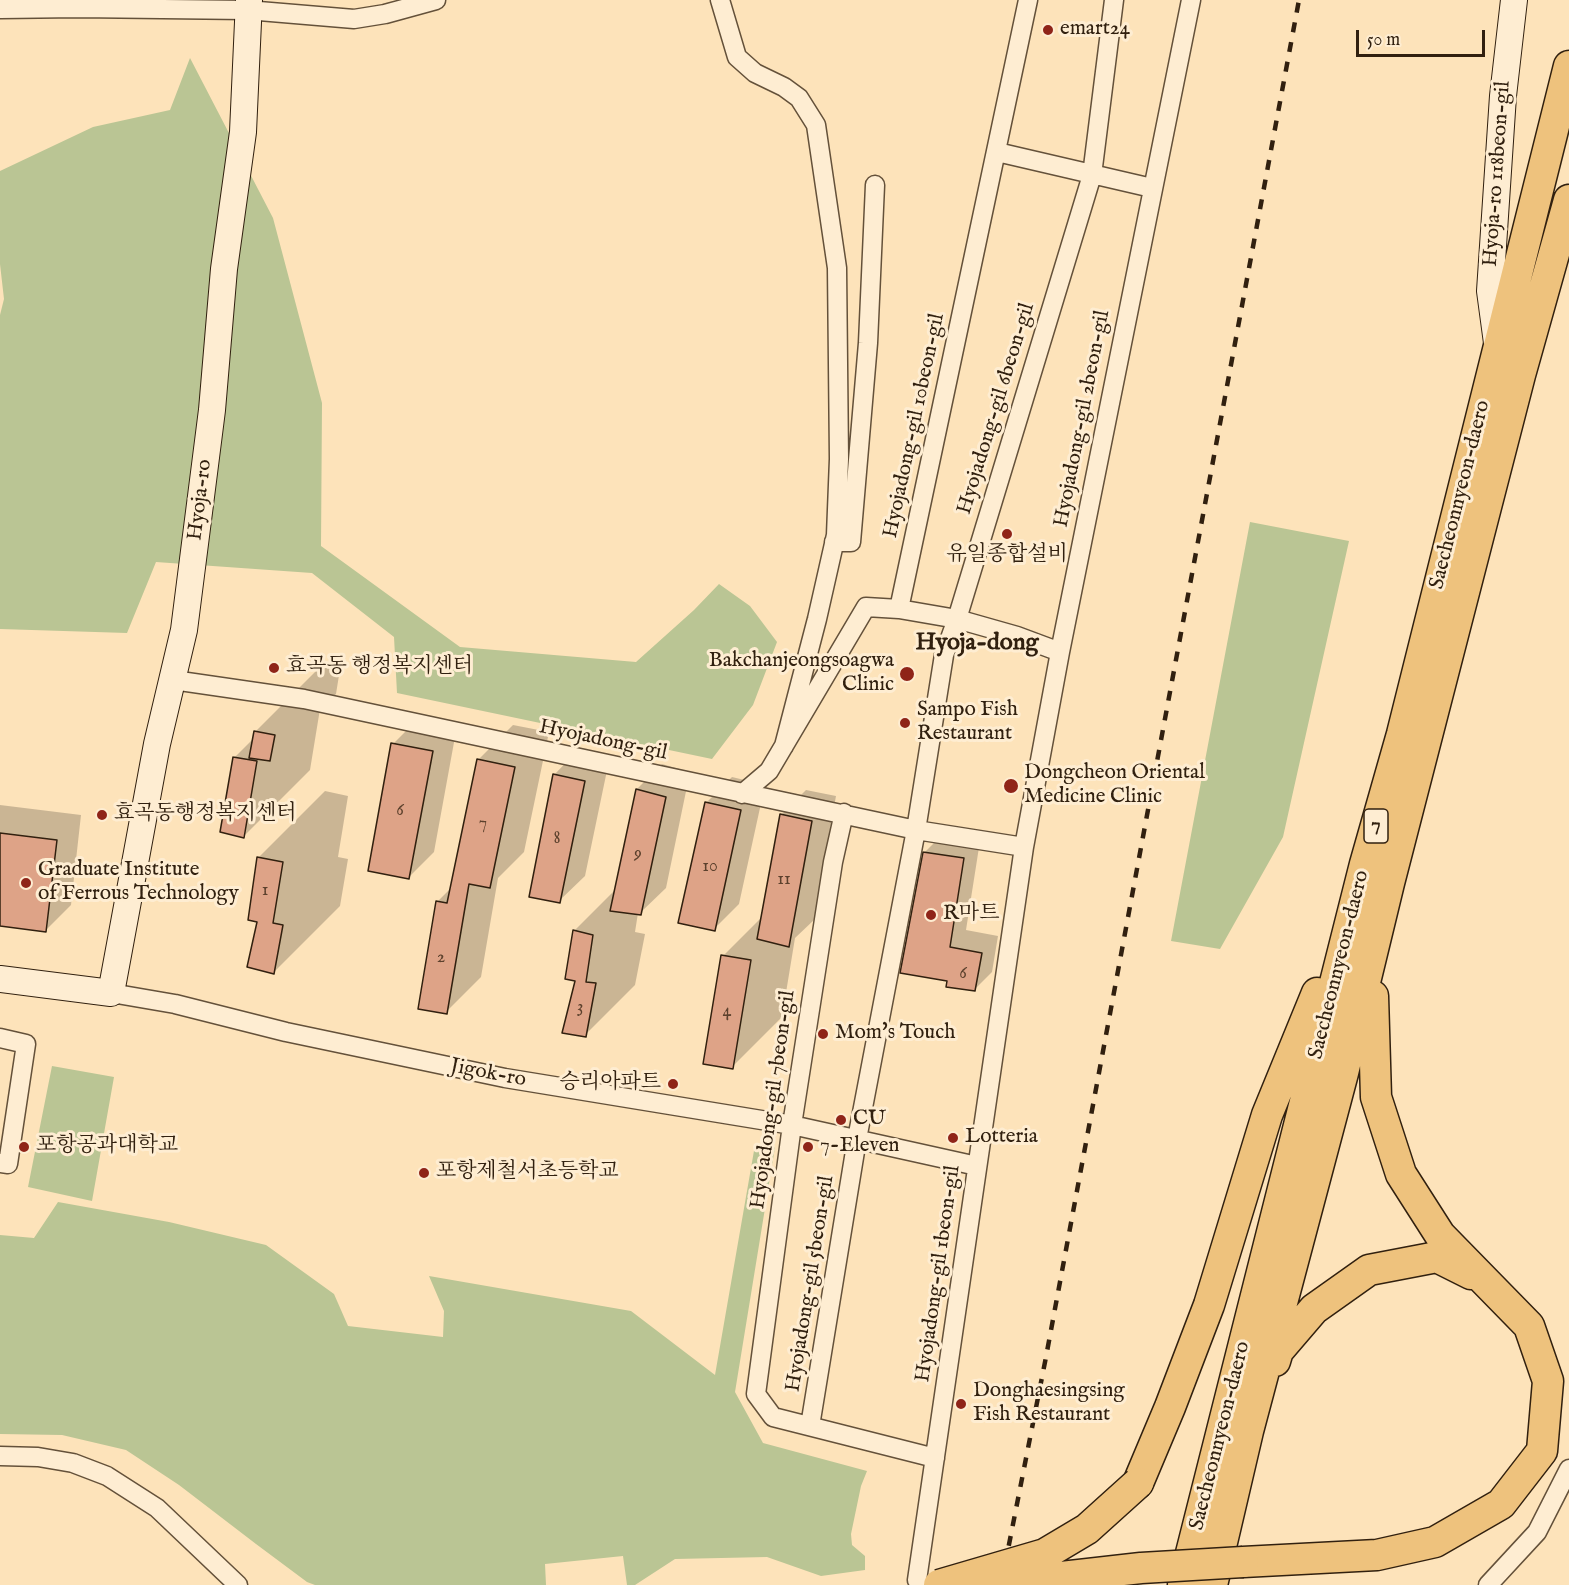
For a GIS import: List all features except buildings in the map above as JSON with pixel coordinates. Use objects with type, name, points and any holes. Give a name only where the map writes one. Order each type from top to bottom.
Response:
[{"type":"main road","name":"Saecheonnyeon-daero","points":[[1183,1585],[1358,893],[1402,734],[1569,66]]},
{"type":"main road","name":"Saecheonnyeon-daero","points":[[1212,1585],[1248,1431],[1343,1073],[1389,883],[1520,375],[1569,200]]},
{"type":"main road","points":[[991,1585],[1141,1568],[1377,1555],[1435,1542],[1501,1504],[1542,1451],[1548,1381],[1529,1326],[1440,1235],[1401,1174],[1376,1097],[1373,997],[1389,883]]},
{"type":"main road","points":[[928,1582],[1045,1554],[1087,1529],[1138,1483],[1209,1305],[1267,1115],[1358,893]]},
{"type":"main road","points":[[1248,1431],[1278,1351],[1314,1309],[1369,1270],[1437,1257],[1487,1282]]},
{"type":"street","points":[[0,9],[248,5],[354,19],[385,14],[436,0]]},
{"type":"street","points":[[720,0],[737,57],[755,73],[784,87],[799,98],[816,124],[837,268],[839,459],[834,542],[817,619],[784,746]]},
{"type":"street","name":"Hyojadong-gil 10beon-gil","points":[[899,609],[1028,0]]},
{"type":"street","name":"Hyojadong-gil 6beon-gil","points":[[916,830],[944,655],[957,619],[1092,175],[1114,0]]},
{"type":"street","name":"Hyojadong-gil 2beon-gil","points":[[1024,847],[1060,652],[1191,0]]},
{"type":"street","name":"Hyoja-ro 118beon-gil","points":[[1498,347],[1490,291],[1503,96],[1514,0]]},
{"type":"street","name":"Hyoja-ro","points":[[111,993],[157,744],[184,630],[212,410],[224,269],[243,132],[248,5]]},
{"type":"street","points":[[997,152],[1152,188]]},
{"type":"street","points":[[834,542],[851,542],[868,343],[875,185]]},
{"type":"street","points":[[742,794],[769,771],[866,607],[899,609],[957,619],[1017,636],[1060,652]]},
{"type":"street","name":"Hyojadong-gil","points":[[172,680],[304,699],[916,830],[1024,847]]},
{"type":"street","name":"Hyojadong-gil 7beon-gil","points":[[810,1426],[773,1417],[756,1394],[792,1125],[832,862],[844,813]]},
{"type":"street","name":"Hyojadong-gil 5beon-gil","points":[[810,1426],[857,1139],[916,830]]},
{"type":"street","name":"Hyojadong-gil 1beon-gil","points":[[928,1582],[934,1458],[1024,847]]},
{"type":"street","name":"Jigok-ro","points":[[0,979],[111,993],[175,1004],[286,1032],[505,1078],[792,1125],[977,1166]]},
{"type":"street","points":[[0,1038],[26,1044],[8,1164],[0,1163]]},
{"type":"street","points":[[810,1426],[934,1458]]},
{"type":"street","points":[[0,1456],[38,1457],[73,1463],[107,1476],[157,1508],[238,1585]]},
{"type":"street","points":[[1488,1585],[1537,1532],[1569,1469]]},
{"type":"street","points":[[187,1536],[222,1585]]},
{"type":"green space","points":[[190,58],[273,218],[322,403],[321,546],[460,647],[636,662],[694,610],[719,584],[750,606],[777,642],[753,705],[712,759],[397,693],[394,637],[312,573],[156,562],[127,633],[0,629],[0,315],[4,299],[0,264],[0,171],[93,127],[170,110]]},
{"type":"green space","points":[[1250,522],[1349,541],[1283,837],[1220,949],[1171,941]]},
{"type":"green space","points":[[52,1066],[114,1077],[92,1201],[28,1187]]},
{"type":"green space","points":[[755,1145],[775,1147],[735,1392],[763,1443],[867,1471],[861,1486],[851,1534],[852,1545],[865,1556],[865,1570],[821,1576],[767,1557],[675,1559],[635,1585],[627,1585],[623,1556],[545,1564],[546,1585],[315,1585],[307,1582],[179,1485],[126,1450],[62,1435],[0,1434],[0,1235],[34,1238],[58,1202],[169,1222],[266,1245],[334,1294],[348,1326],[443,1337],[444,1311],[429,1276],[631,1311],[715,1375]]},
{"type":"railway","points":[[1001,1585],[1046,1357],[1299,0]]},
{"type":"place","name":"emart24","points":[[1048,30]]},
{"type":"place","name":"유일종합설비","points":[[1007,534]]},
{"type":"place","name":"효곡동 행정복지센터","points":[[274,668]]},
{"type":"place","name":"Bakchanjeongsoagwa Clinic","points":[[907,674]]},
{"type":"place","name":"Sampo Fish Restaurant","points":[[905,723]]},
{"type":"place","name":"Dongcheon Oriental Medicine Clinic","points":[[1011,786]]},
{"type":"place","name":"효곡동행정복지센터","points":[[102,815]]},
{"type":"place","name":"Graduate Institute of Ferrous Technology","points":[[26,883]]},
{"type":"place","name":"R마트","points":[[931,915]]},
{"type":"place","name":"Mom's Touch","points":[[823,1034]]},
{"type":"place","name":"승리아파트","points":[[673,1084]]},
{"type":"place","name":"CU","points":[[841,1120]]},
{"type":"place","name":"Lotteria","points":[[953,1138]]},
{"type":"place","name":"포항공과대학교","points":[[24,1147]]},
{"type":"place","name":"7-Eleven","points":[[808,1147]]},
{"type":"place","name":"포항제철서초등학교","points":[[424,1173]]},
{"type":"place","name":"Donghaesingsing Fish Restaurant","points":[[961,1404]]},
{"type":"district","name":"Hyoja-dong","points":[[977,644]]}]
